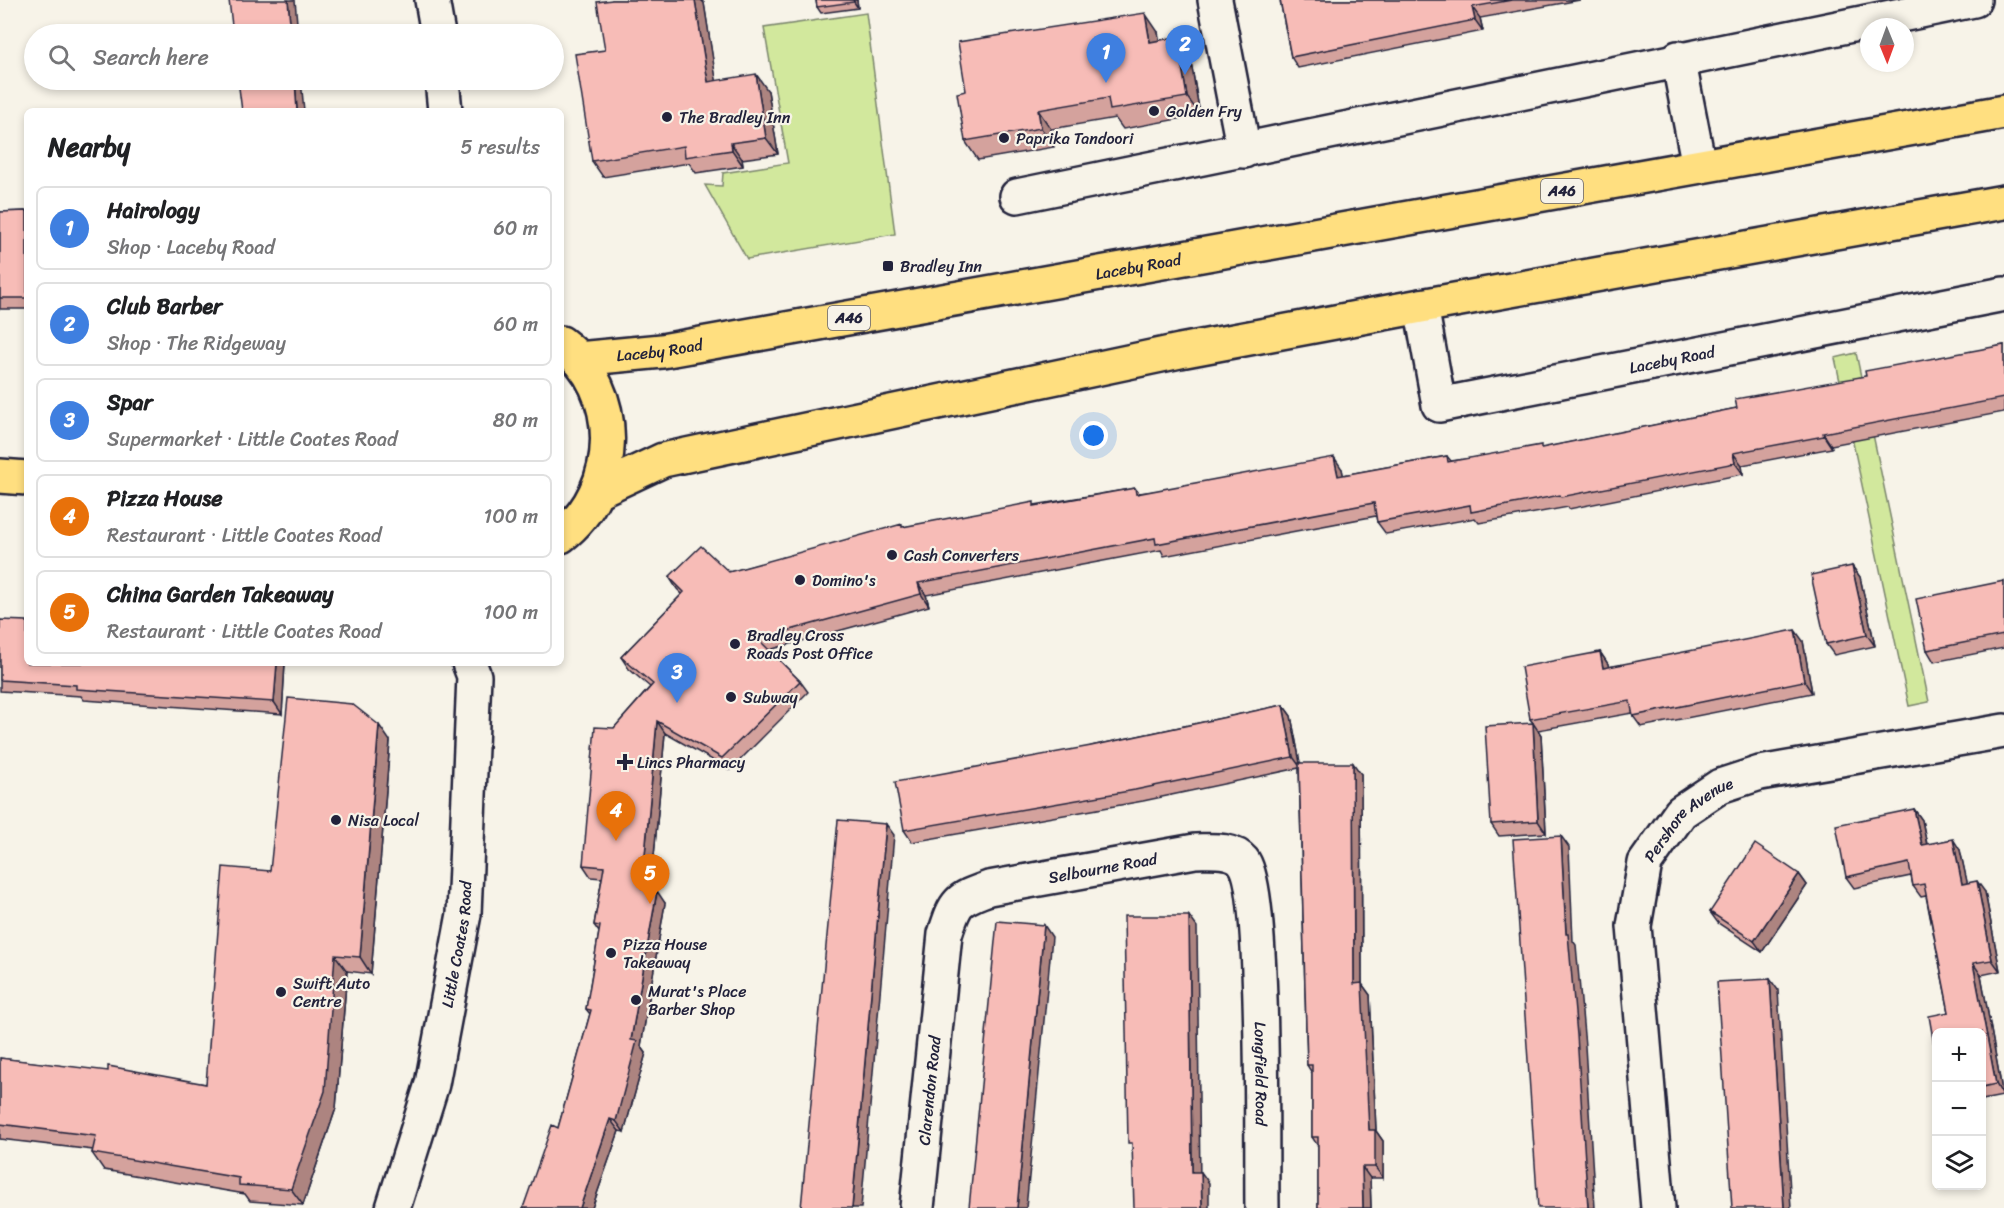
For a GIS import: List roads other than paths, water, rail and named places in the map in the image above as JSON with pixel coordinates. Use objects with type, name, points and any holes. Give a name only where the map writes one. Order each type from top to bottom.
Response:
[{"type":"highway","name":"Laceby Road","points":[[570,351],[662,351],[2004,112]]},
{"type":"highway","points":[[597,491],[663,460],[1180,351],[2004,202]]},
{"type":"highway","name":"A46","points":[[564,533],[578,520],[597,491],[608,452],[607,419],[596,386],[570,351]]},
{"type":"highway","points":[[0,476],[24,478]]},
{"type":"street","points":[[432,0],[436,24]]},
{"type":"street","points":[[1215,0],[1244,151]]},
{"type":"street","points":[[1017,196],[1244,151],[1678,58],[1974,0]]},
{"type":"street","points":[[1678,58],[1699,166]]},
{"type":"street","points":[[443,90],[445,108]]},
{"type":"street","name":"Laceby Road","points":[[1421,306],[1439,405],[2004,294]]},
{"type":"street","name":"Little Coates Road","points":[[393,1208],[432,1084],[464,914],[475,667]]},
{"type":"street","name":"Pershore Avenue","points":[[1658,1208],[1634,926],[1645,863],[1681,812],[1720,786],[1760,773],[2004,731]]},
{"type":"street","name":"Selbourne Road","points":[[941,972],[945,933],[954,906],[971,895],[989,888],[1195,851],[1226,851],[1243,861],[1251,882],[1258,939]]},
{"type":"street","name":"Longfield Road","points":[[1258,939],[1262,1208]]},
{"type":"street","name":"Clarendon Road","points":[[917,1208],[941,972]]},
{"type":"place","name":"Club Barber","points":[[1185,75]]},
{"type":"place","name":"Hairology","points":[[1106,83]]},
{"type":"place","name":"Golden Fry","points":[[1154,111]]},
{"type":"place","name":"The Bradley Inn","points":[[667,117]]},
{"type":"place","name":"Paprika Tandoori","points":[[1004,138]]},
{"type":"place","name":"Bradley Inn","points":[[888,266]]},
{"type":"place","name":"Cash Converters","points":[[892,555]]},
{"type":"place","name":"Domino's","points":[[800,580]]},
{"type":"place","name":"Bradley Cross Roads Post Office","points":[[735,644]]},
{"type":"place","name":"Subway","points":[[731,697]]},
{"type":"place","name":"Spar","points":[[677,703]]},
{"type":"place","name":"Lincs Pharmacy","points":[[625,762]]},
{"type":"place","name":"Nisa Local","points":[[336,820]]},
{"type":"place","name":"Pizza House","points":[[616,841]]},
{"type":"place","name":"China Garden Takeaway","points":[[650,904]]},
{"type":"place","name":"Pizza House Takeaway","points":[[611,953]]},
{"type":"place","name":"Swift Auto Centre","points":[[281,992]]},
{"type":"place","name":"Murat's Place Barber Shop","points":[[636,1000]]}]
